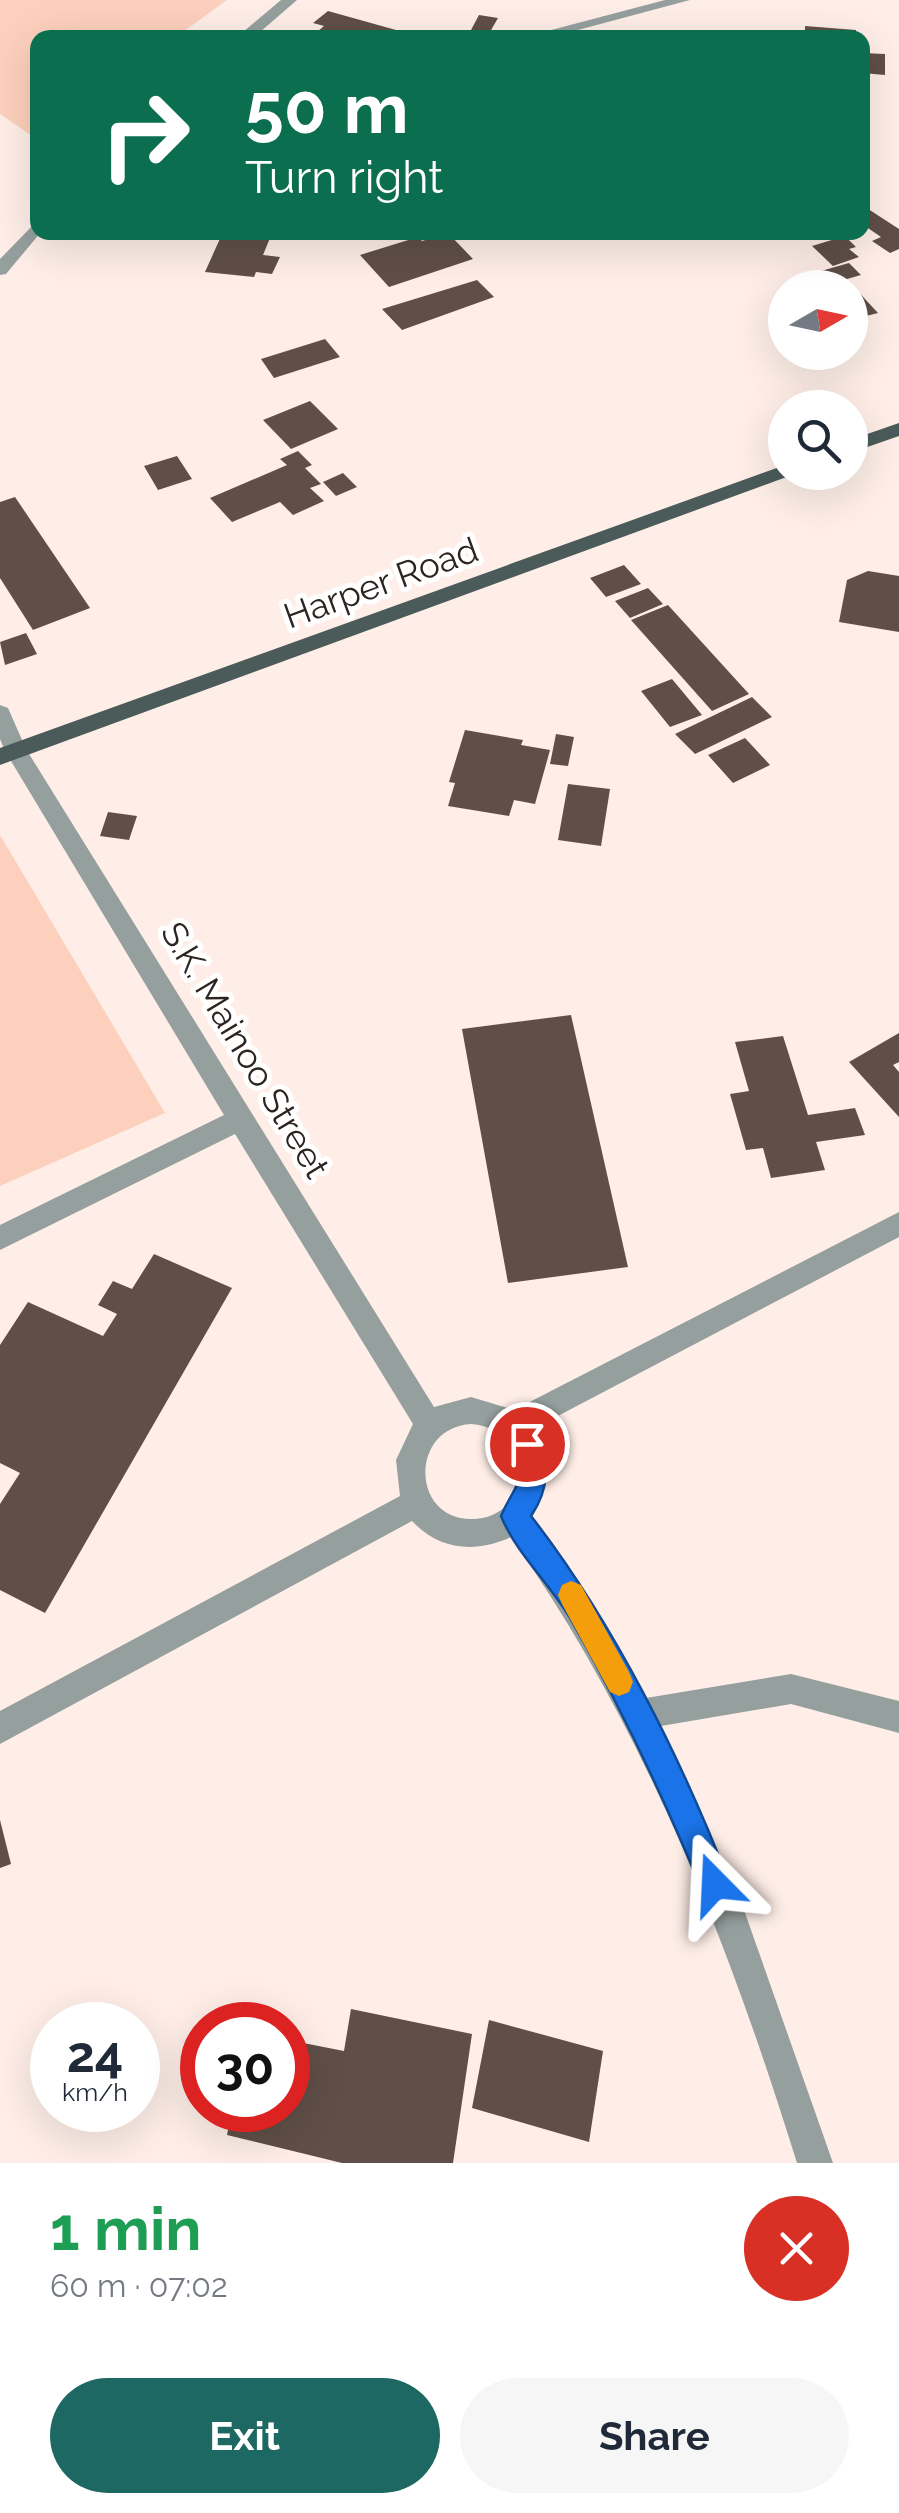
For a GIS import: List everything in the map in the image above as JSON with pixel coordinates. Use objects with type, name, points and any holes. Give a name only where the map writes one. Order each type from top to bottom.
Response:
[{"type":"main road","points":[[868,440],[899,429]]},
{"type":"main road","name":"Harper Road","points":[[8,754],[768,477]]},
{"type":"street","points":[[252,30],[290,0]]},
{"type":"street","points":[[560,30],[682,0]]},
{"type":"street","points":[[1,267],[30,234]]},
{"type":"street","name":"S.K. Mainoo Street","points":[[0,713],[8,754],[430,1425]]},
{"type":"street","points":[[0,1238],[241,1119]]},
{"type":"street","points":[[513,1425],[899,1224]]},
{"type":"street","points":[[468,1410],[491,1413],[513,1425],[527,1444],[534,1467],[532,1492],[514,1516],[500,1528],[475,1534],[450,1530],[429,1517],[418,1502],[408,1474],[412,1449],[430,1425],[444,1415],[468,1410]]},
{"type":"street","points":[[0,1728],[418,1502]]},
{"type":"street","points":[[514,1516],[562,1578],[689,1818],[792,2086],[815,2163]]},
{"type":"street","points":[[637,1715],[792,1689],[899,1717]]},
{"type":"shaded area","points":[[0,0],[227,0],[186,30],[30,30],[30,135],[0,114]]},
{"type":"shaded area","points":[[0,835],[165,1113],[0,1186]]},
{"type":"building","points":[[328,11],[396,30],[319,30],[324,26],[313,23]]},
{"type":"building","points":[[479,15],[498,18],[491,30],[471,30]]},
{"type":"building","points":[[805,26],[856,30],[805,30]]},
{"type":"building","points":[[870,53],[885,54],[885,75],[870,74]]},
{"type":"building","points":[[870,210],[899,229],[899,249],[890,253],[872,241],[881,237],[870,229]]},
{"type":"building","points":[[219,240],[269,240],[263,255],[280,257],[272,274],[256,272],[254,277],[205,272]]},
{"type":"building","points":[[408,240],[455,240],[473,259],[389,287],[360,255]]},
{"type":"building","points":[[849,240],[856,247],[849,249],[859,257],[833,266],[812,246]]},
{"type":"building","points":[[849,263],[856,270],[824,270]]},
{"type":"building","points":[[477,280],[494,297],[402,330],[382,309]]},
{"type":"building","points":[[868,302],[878,313],[868,316]]},
{"type":"building","points":[[325,339],[340,357],[274,378],[261,359]]},
{"type":"building","points":[[310,401],[338,429],[291,449],[263,420]]},
{"type":"building","points":[[298,451],[312,465],[305,468],[321,484],[310,488],[324,501],[293,515],[280,502],[232,522],[210,498],[287,465],[280,459]]},
{"type":"building","points":[[177,456],[192,479],[158,490],[144,466]]},
{"type":"building","points":[[343,473],[357,487],[336,496],[323,482]]},
{"type":"building","points":[[15,497],[90,608],[33,630],[0,578],[0,502]]},
{"type":"building","points":[[624,565],[641,584],[606,597],[590,578]]},
{"type":"building","points":[[868,571],[899,576],[899,632],[839,622],[847,580]]},
{"type":"building","points":[[648,588],[663,604],[630,618],[615,601]]},
{"type":"building","points":[[668,605],[749,694],[712,711],[631,620]]},
{"type":"building","points":[[26,633],[37,654],[5,665],[0,642]]},
{"type":"building","points":[[672,679],[702,715],[670,727],[641,691]]},
{"type":"building","points":[[752,697],[772,717],[695,754],[675,734]]},
{"type":"building","points":[[465,730],[523,740],[521,745],[550,750],[535,804],[514,800],[509,816],[448,806],[455,783],[449,782]]},
{"type":"building","points":[[556,734],[574,737],[568,766],[550,764]]},
{"type":"building","points":[[745,738],[770,765],[733,783],[708,755]]},
{"type":"building","points":[[568,784],[610,789],[601,846],[558,840]]},
{"type":"building","points":[[108,812],[137,816],[129,840],[100,836]]},
{"type":"building","points":[[571,1015],[628,1267],[508,1283],[462,1029]]},
{"type":"building","points":[[899,1033],[899,1062],[893,1065],[899,1072],[899,1117],[849,1062]]},
{"type":"building","points":[[783,1036],[808,1115],[855,1108],[865,1135],[816,1142],[825,1170],[771,1178],[763,1148],[746,1150],[730,1094],[749,1091],[735,1042]]},
{"type":"building","points":[[154,1254],[232,1288],[45,1613],[0,1590],[0,1504],[20,1473],[0,1463],[0,1345],[28,1302],[103,1336],[117,1314],[98,1305],[113,1281],[132,1289]]},
{"type":"building","points":[[0,1820],[11,1864],[0,1868]]},
{"type":"building","points":[[351,2009],[472,2034],[453,2163],[342,2163],[227,2135],[310,2132],[310,2044],[344,2051]]},
{"type":"building","points":[[489,2020],[603,2051],[589,2142],[472,2108]]},
{"type":"slow traffic","points":[[571,1595],[619,1682]]},
{"type":"route","points":[[527,1444],[534,1467],[532,1492],[514,1516],[562,1578],[591,1628],[689,1818],[715,1884]]}]
